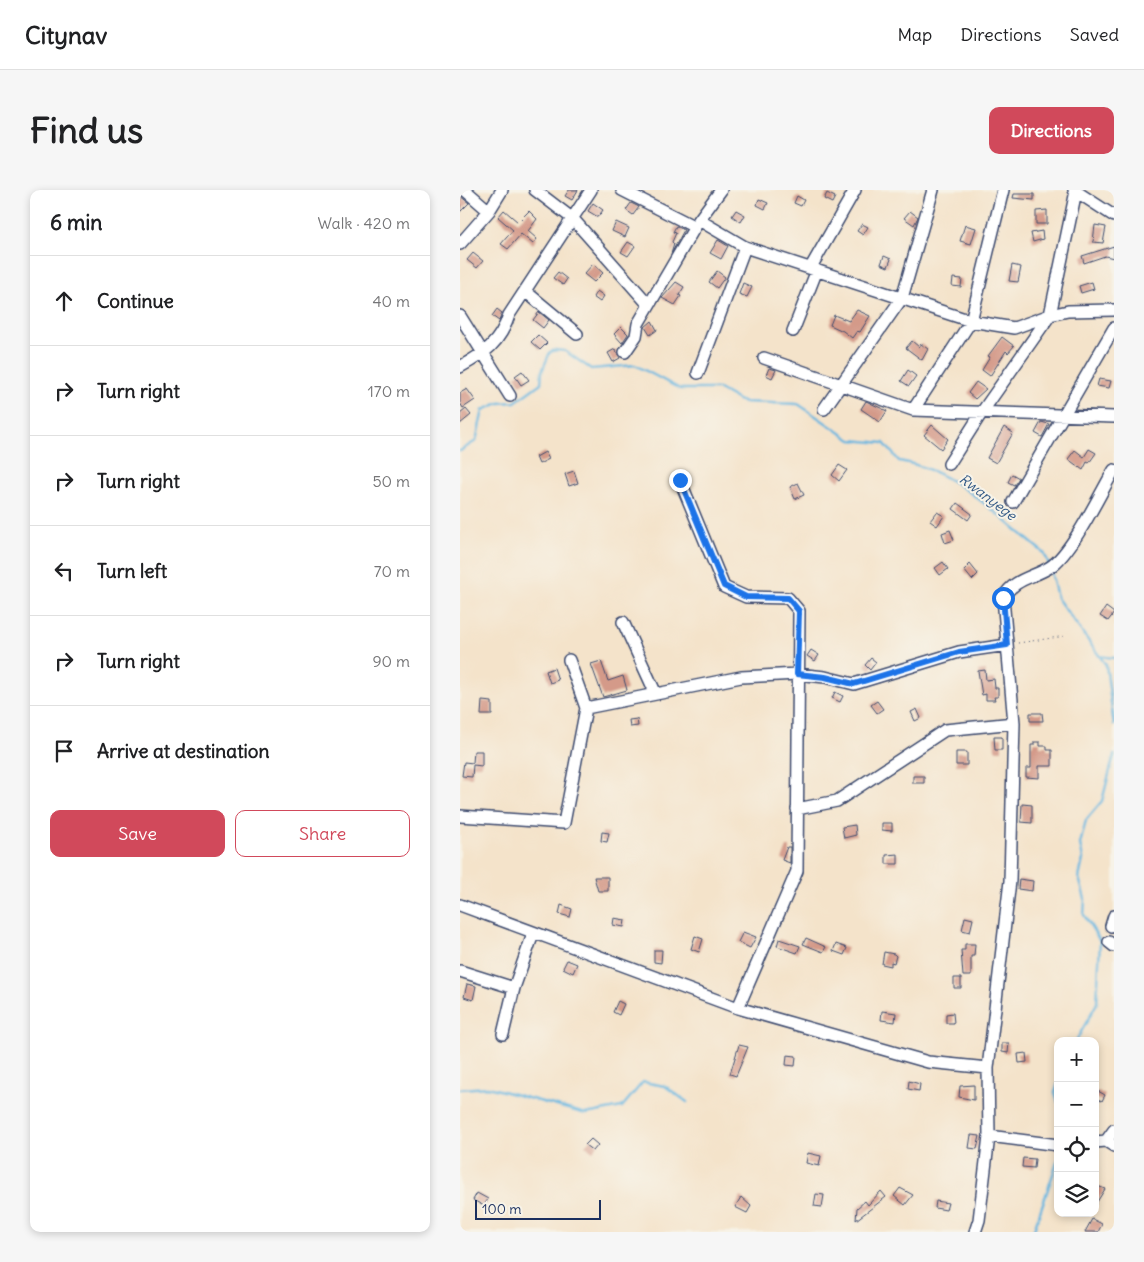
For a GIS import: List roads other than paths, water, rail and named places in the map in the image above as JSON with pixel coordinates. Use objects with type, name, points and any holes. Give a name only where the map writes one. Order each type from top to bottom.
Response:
[{"type":"street","points":[[465,190],[489,211]]},
{"type":"street","points":[[460,244],[489,211],[502,190]]},
{"type":"street","points":[[535,190],[573,219],[649,305]]},
{"type":"street","points":[[460,367],[485,353],[504,332],[509,315],[591,190]]},
{"type":"street","points":[[622,190],[642,194],[697,224],[745,247],[972,320],[1014,328],[1050,315],[1068,311],[1114,310]]},
{"type":"street","points":[[625,352],[636,336],[638,324],[697,224],[721,190]]},
{"type":"street","points":[[793,332],[814,268],[854,190]]},
{"type":"street","points":[[824,409],[839,385],[902,298],[934,190]]},
{"type":"street","points":[[913,410],[972,320],[1003,190]]},
{"type":"street","points":[[949,464],[982,412],[1050,315],[1075,191],[1114,216]]},
{"type":"street","points":[[698,373],[745,247]]},
{"type":"street","points":[[525,291],[577,334]]},
{"type":"street","points":[[460,316],[485,353],[510,396]]},
{"type":"street","points":[[1013,502],[1114,328]]},
{"type":"street","points":[[764,358],[913,410],[1114,417]]},
{"type":"street","points":[[975,1232],[979,1220],[989,1136],[988,1068],[1010,881],[1014,722],[1003,598],[1008,589],[1023,578],[1051,567],[1076,536],[1114,470]]},
{"type":"street","points":[[680,480],[724,586],[746,597],[788,598],[799,611],[797,674],[797,871],[738,1008]]},
{"type":"street","points":[[622,622],[656,694]]},
{"type":"street","points":[[586,708],[741,678],[797,674],[825,677],[854,684],[959,652],[1007,645]]},
{"type":"street","points":[[460,816],[564,823],[586,708],[569,660]]},
{"type":"street","points":[[797,810],[837,801],[945,730],[1014,722]]},
{"type":"street","points":[[460,905],[533,934],[738,1008],[928,1062],[988,1068]]},
{"type":"street","points":[[503,1034],[514,988],[533,934]]},
{"type":"street","points":[[460,971],[514,988]]},
{"type":"street","points":[[1105,1143],[1114,1130]]},
{"type":"street","points":[[989,1136],[1054,1144]]},
{"type":"waterway","name":"Rwanyege","points":[[460,451],[476,441],[483,410],[499,403],[515,402],[541,383],[542,371],[550,352],[556,350],[565,351],[591,369],[635,365],[680,389],[719,389],[742,402],[798,404],[851,440],[884,443],[899,461],[920,466],[940,474],[958,485],[994,511],[1044,553],[1049,564]]},
{"type":"waterway","name":"Rwanyege","points":[[1051,571],[1057,598],[1106,665],[1114,725]]},
{"type":"waterway","points":[[1099,656],[1114,658]]},
{"type":"waterway","name":"Rwanyege","points":[[1078,1037],[1097,1003],[1100,941],[1084,915],[1085,899],[1079,878],[1083,859],[1080,844],[1086,820],[1102,801],[1114,755]]},
{"type":"waterway","points":[[460,1089],[488,1087],[586,1114],[622,1107],[643,1082],[665,1086],[687,1102]]},
{"type":"waterway","name":"Rwanyege","points":[[1033,1232],[1054,1172]]}]
